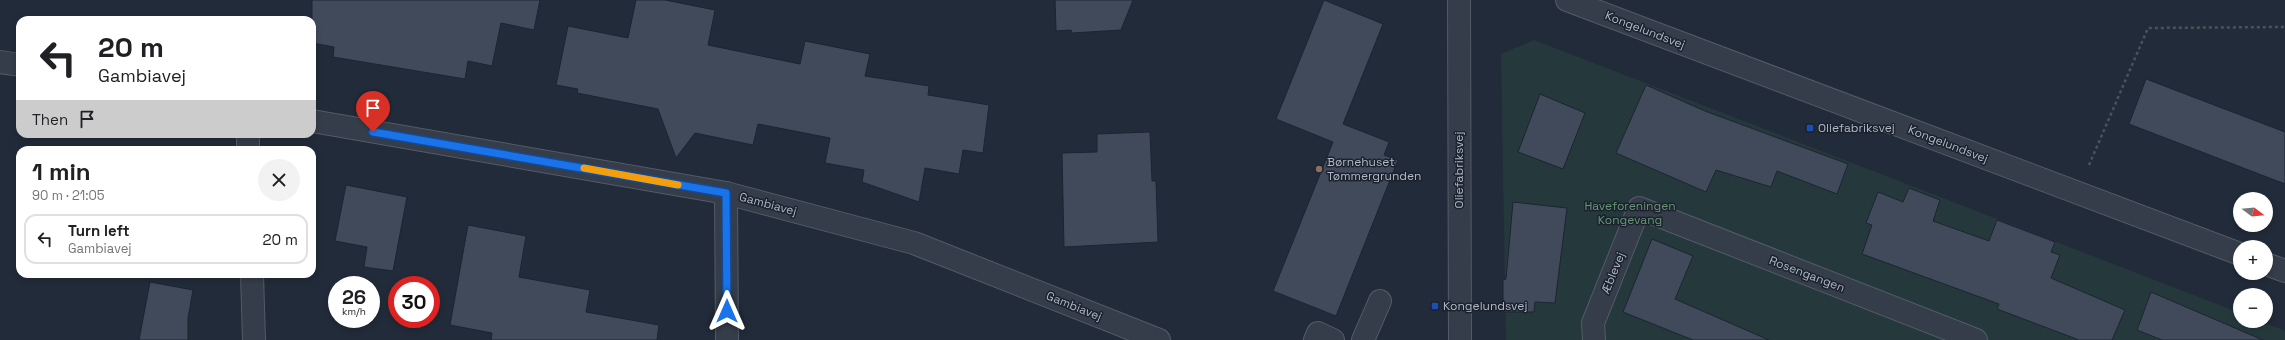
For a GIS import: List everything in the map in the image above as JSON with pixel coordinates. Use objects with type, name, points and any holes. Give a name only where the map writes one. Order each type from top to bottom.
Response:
[{"type":"street","name":"Oliefabriksvej","points":[[1458,0],[1460,340]]},
{"type":"street","name":"Kongelundsvej","points":[[1567,0],[2233,251]]},
{"type":"street","points":[[0,62],[16,64]]},
{"type":"street","name":"Gambiavej","points":[[316,122],[726,193],[914,243],[1159,340]]},
{"type":"street","points":[[726,193],[727,340]]},
{"type":"street","name":"Æblevej","points":[[1594,340],[1593,323],[1639,208]]},
{"type":"street","name":"Rosengangen","points":[[1639,208],[1976,340]]},
{"type":"street","points":[[2273,267],[2285,271]]},
{"type":"street","points":[[252,278],[254,340]]},
{"type":"street","points":[[1363,340],[1380,301]]},
{"type":"street","points":[[1315,340],[1318,333],[1333,340]]},
{"type":"path","points":[[2077,193],[2148,28],[2285,26]]},
{"type":"green space","name":"Haveforeningen Kongevang","points":[[1534,40],[2233,310],[2233,328],[2273,328],[2273,326],[2285,331],[2285,340],[1506,340],[1501,54]]},
{"type":"building","points":[[312,0],[540,0],[534,30],[501,23],[492,66],[468,61],[465,79],[333,57],[334,47],[316,44],[316,16],[312,16]]},
{"type":"building","points":[[636,0],[665,0],[715,10],[708,45],[800,64],[805,41],[870,54],[865,76],[929,86],[928,95],[989,105],[983,153],[963,150],[959,174],[925,168],[919,202],[862,182],[864,170],[825,163],[830,138],[758,124],[753,145],[695,133],[676,158],[658,109],[577,93],[578,89],[556,85],[568,26],[628,38]]},
{"type":"building","points":[[1055,0],[1133,0],[1121,30],[1072,33],[1071,30],[1056,31]]},
{"type":"building","points":[[1324,0],[1383,24],[1343,124],[1389,142],[1384,155],[1398,160],[1336,316],[1273,291],[1333,142],[1276,119]]},
{"type":"building","points":[[2146,79],[2285,132],[2285,184],[2129,124]]},
{"type":"building","points":[[1646,85],[1705,111],[1848,164],[1837,194],[1777,171],[1771,187],[1716,170],[1706,192],[1616,153]]},
{"type":"building","points":[[1540,94],[1585,113],[1563,169],[1518,152]]},
{"type":"building","points":[[1150,132],[1152,181],[1156,181],[1158,242],[1064,247],[1062,153],[1097,152],[1097,134]]},
{"type":"building","points":[[346,185],[407,197],[393,271],[364,267],[367,247],[335,241]]},
{"type":"building","points":[[1909,188],[1940,200],[1933,221],[1989,241],[1997,220],[2055,242],[2051,252],[2060,255],[2051,278],[2125,310],[2112,340],[2079,340],[1997,309],[1999,304],[1862,254],[1872,225],[1866,223],[1878,192],[1903,202]]},
{"type":"building","points":[[1513,202],[1567,208],[1555,303],[1535,302],[1534,312],[1503,312],[1503,280],[1506,279]]},
{"type":"building","points":[[468,225],[526,236],[519,277],[590,290],[586,312],[659,325],[657,340],[491,340],[492,333],[450,325]]},
{"type":"building","points":[[1652,239],[1693,256],[1675,299],[1769,340],[1693,340],[1623,312]]},
{"type":"building","points":[[150,282],[193,290],[188,318],[188,340],[139,340]]},
{"type":"building","points":[[2151,292],[2263,340],[2162,340],[2137,330]]},
{"type":"slow traffic","points":[[584,168],[678,185]]},
{"type":"place","name":"Oliefabriksvej","points":[[1810,128]]},
{"type":"place","name":"Børnehuset Tømmergrunden","points":[[1319,169]]},
{"type":"place","name":"Kongelundsvej","points":[[1435,306]]},
{"type":"route","points":[[373,132],[726,193],[727,311]]}]
